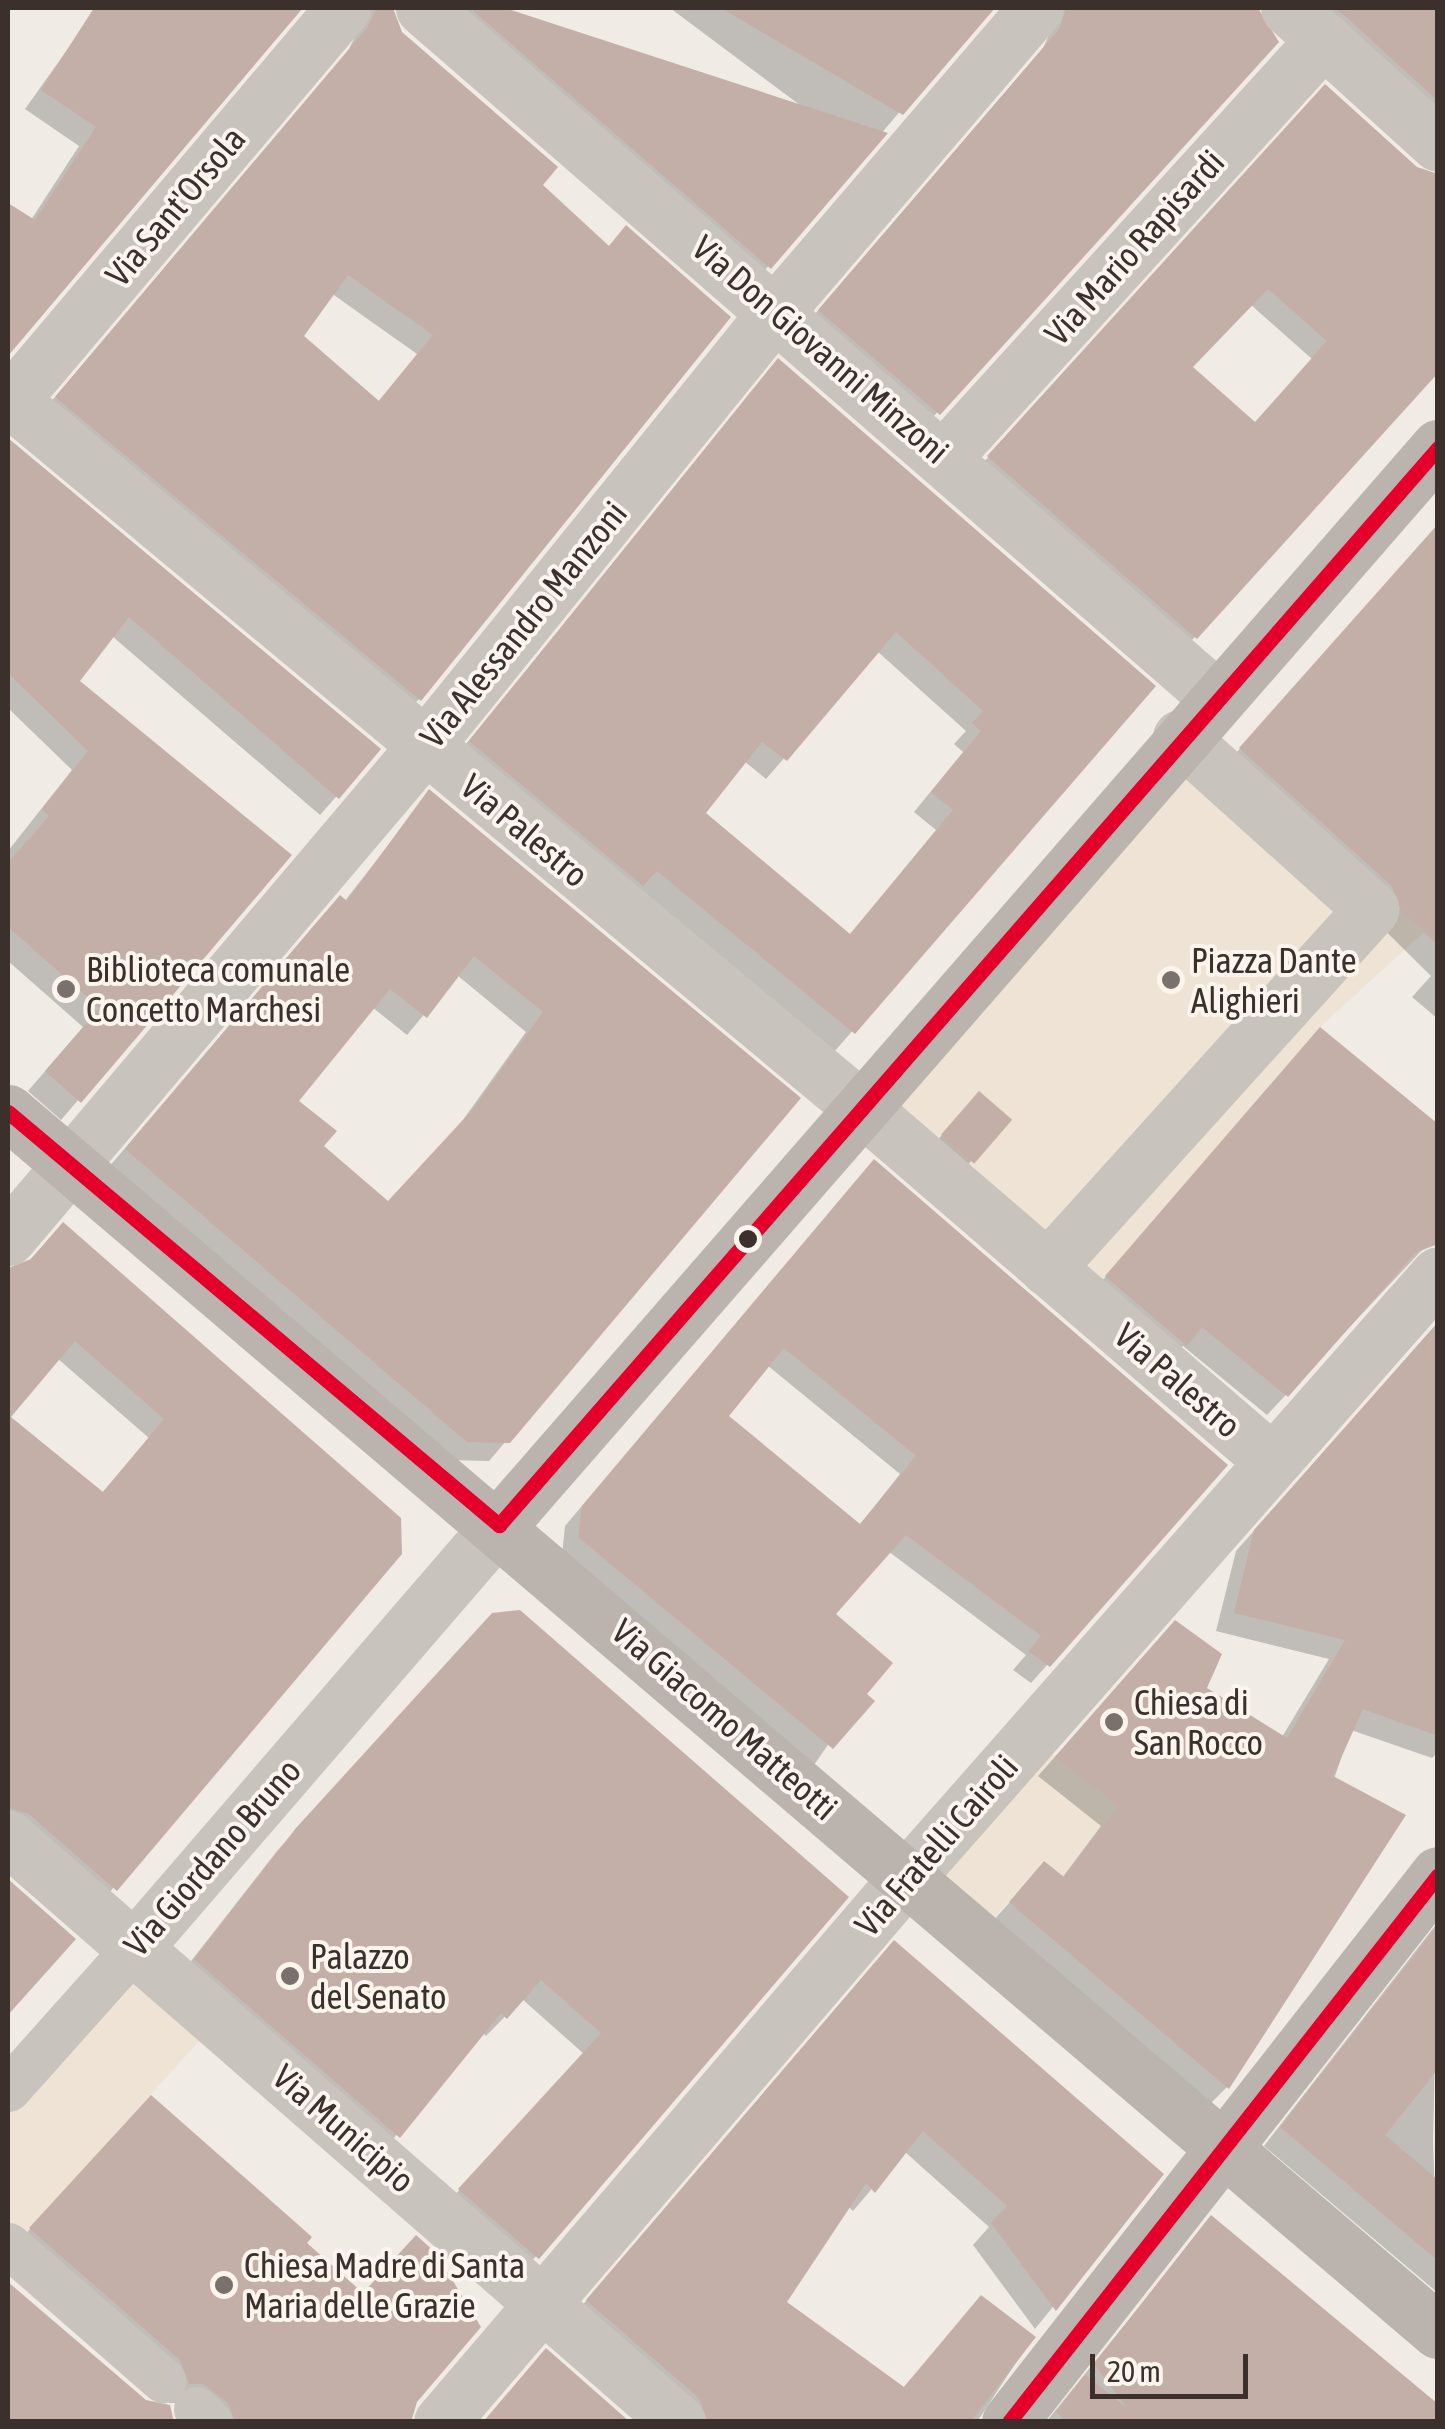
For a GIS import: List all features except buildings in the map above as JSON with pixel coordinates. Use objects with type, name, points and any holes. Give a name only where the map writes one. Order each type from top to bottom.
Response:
[{"type":"main road","name":"Via Giordano Bruno","points":[[499,1525],[1215,696],[1438,447]]},
{"type":"main road","name":"Via Giacomo Matteotti","points":[[8,1112],[499,1525],[1438,2331]]},
{"type":"main road","points":[[1009,2422],[1438,1874]]},
{"type":"street","name":"Via Sant'Orsola","points":[[8,401],[343,8]]},
{"type":"street","name":"Via Don Giovanni Minzoni","points":[[423,8],[777,310],[1215,696]]},
{"type":"street","name":"Via Alessandro Manzoni","points":[[8,1238],[424,747],[777,310],[1036,8]]},
{"type":"street","points":[[1306,23],[1438,144]]},
{"type":"street","name":"Via Mario Rapisardi","points":[[945,456],[1306,23]]},
{"type":"street","name":"Via Palestro","points":[[8,401],[860,1107],[1272,1461]]},
{"type":"street","points":[[1066,1284],[1371,909],[1180,737]]},
{"type":"street","name":"Via Fratelli Cairoli","points":[[441,2422],[907,1877],[1438,1274]]},
{"type":"street","name":"Via Giordano Bruno","points":[[8,2090],[499,1525]]},
{"type":"street","name":"Via Municipio","points":[[8,1838],[678,2422]]},
{"type":"street","points":[[9,2246],[190,2404]]},
{"type":"shaded area","name":"Piazza Dante Alighieri","points":[[1195,719],[1424,932],[1320,1027],[1070,1318],[842,1128]]},
{"type":"shaded area","points":[[1030,1736],[1118,1806],[1064,1877],[1043,1861],[978,1937],[907,1877]]},
{"type":"shaded area","points":[[136,1946],[219,2019],[8,2252],[8,2089]]},
{"type":"transit line","points":[[8,1112],[499,1525],[1438,448]]},
{"type":"transit line","points":[[1009,2422],[1438,1875]]},
{"type":"place","name":"Piazza Dante Alighieri","points":[[1171,980]]},
{"type":"place","name":"Biblioteca comunale Concetto Marchesi","points":[[66,989]]},
{"type":"place","name":"Chiesa di San Rocco","points":[[1114,1722]]},
{"type":"place","name":"Palazzo del Senato","points":[[290,1976]]},
{"type":"place","name":"Chiesa Madre di Santa Maria delle Grazie","points":[[224,2285]]}]
